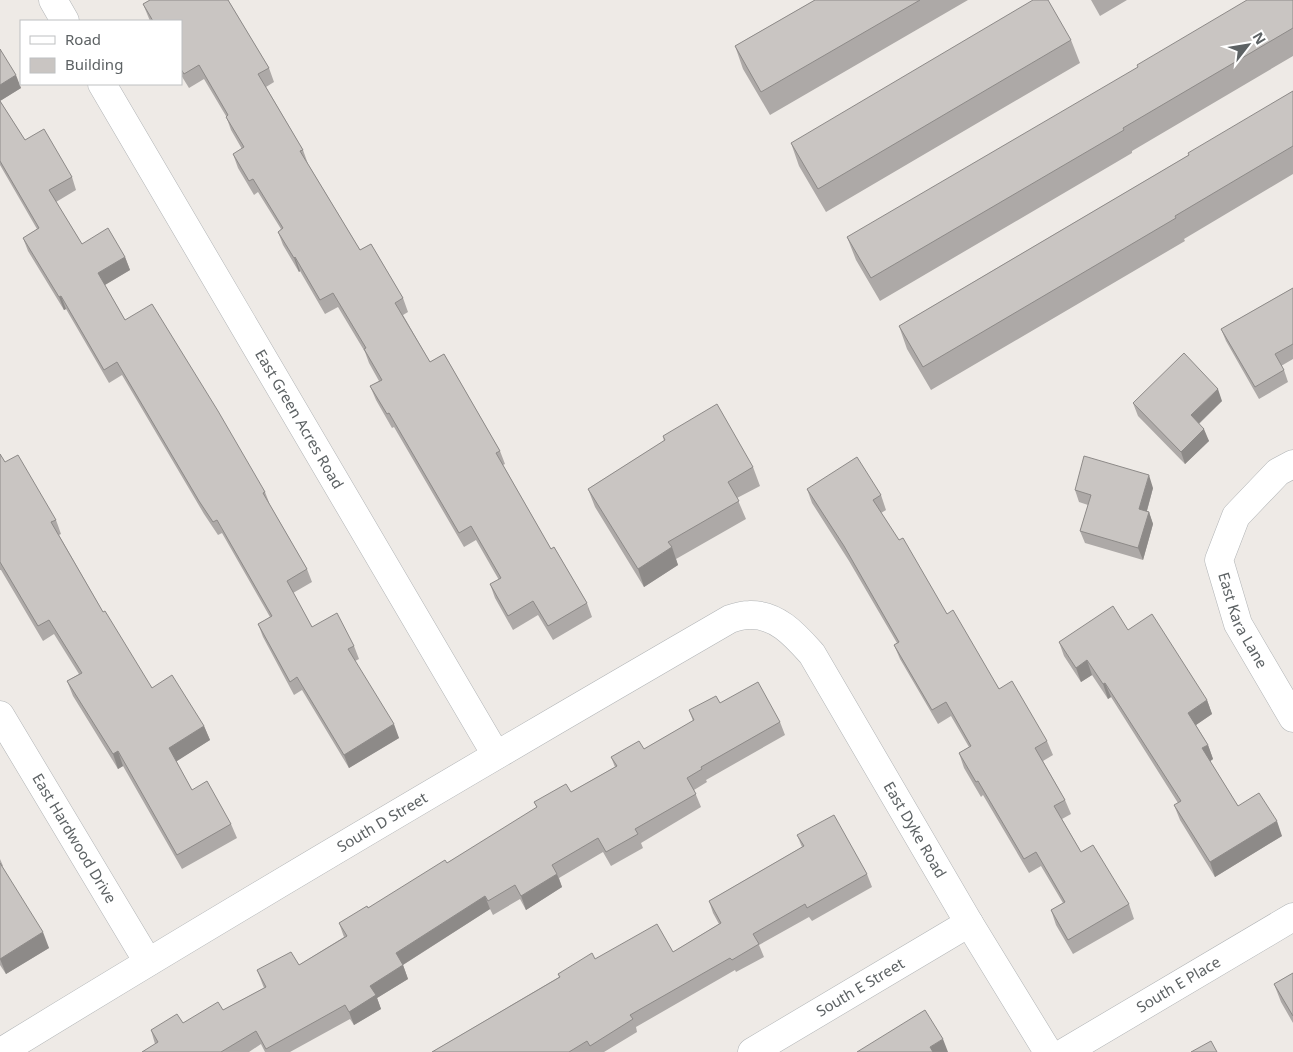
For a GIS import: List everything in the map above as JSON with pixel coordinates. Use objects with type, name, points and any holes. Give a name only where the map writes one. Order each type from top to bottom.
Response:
[{"type":"street","points":[[53,0],[64,20]]},
{"type":"street","name":"East Green Acres Road","points":[[103,85],[496,755]]},
{"type":"street","name":"East Kara Lane","points":[[1293,464],[1278,472],[1236,516],[1219,560],[1238,624],[1293,718]]},
{"type":"street","name":"South D Street","points":[[1,1052],[148,962],[496,755],[730,619],[749,614],[771,618]]},
{"type":"street","name":"East Dyke Road","points":[[771,618],[792,632],[812,654],[969,922],[1048,1052]]},
{"type":"street","name":"East Hardwood Drive","points":[[0,715],[148,962]]},
{"type":"street","name":"South E Place","points":[[1065,1052],[1293,916]]},
{"type":"street","name":"South E Street","points":[[752,1052],[969,922]]},
{"type":"building","points":[[150,0],[228,0],[269,68],[258,74],[303,150],[300,151],[360,250],[371,244],[403,298],[395,303],[430,362],[444,354],[500,451],[496,453],[551,549],[554,547],[587,603],[548,626],[533,601],[508,616],[490,584],[501,578],[471,526],[459,533],[389,413],[387,414],[370,386],[382,380],[364,349],[366,348],[333,293],[320,300],[278,232],[283,228],[253,179],[249,181],[233,154],[244,147],[199,65],[184,74],[182,71],[182,20],[152,20],[143,4]]},
{"type":"building","points":[[815,0],[920,0],[761,92],[735,46]]},
{"type":"building","points":[[1033,0],[1048,0],[1071,40],[818,189],[791,143]]},
{"type":"building","points":[[1247,0],[1293,0],[1293,28],[1123,128],[1124,130],[871,278],[847,237],[1138,67],[1137,65]]},
{"type":"building","points":[[0,49],[16,75],[0,85]]},
{"type":"building","points":[[1293,91],[1293,146],[1175,216],[1176,218],[923,367],[899,326],[1189,155],[1188,153]]},
{"type":"building","points":[[0,101],[25,140],[44,129],[72,177],[49,190],[82,244],[108,228],[125,257],[98,273],[125,320],[152,304],[218,411],[307,569],[287,581],[312,627],[337,613],[354,646],[348,649],[394,724],[344,755],[297,677],[290,682],[258,624],[272,616],[217,520],[213,522],[199,501],[117,362],[104,370],[61,296],[59,297],[23,238],[39,228],[0,161]]},
{"type":"building","points":[[1293,288],[1293,344],[1275,354],[1284,370],[1255,387],[1221,329]]},
{"type":"building","points":[[1184,353],[1218,389],[1191,415],[1204,429],[1181,452],[1133,403]]},
{"type":"building","points":[[717,404],[753,467],[728,482],[739,501],[668,542],[672,547],[638,569],[588,489],[665,440],[663,436]]},
{"type":"building","points":[[0,454],[5,462],[18,455],[56,520],[51,522],[103,612],[105,611],[152,688],[172,675],[204,726],[169,748],[192,790],[207,781],[231,824],[177,855],[118,751],[113,754],[67,681],[82,673],[49,620],[38,626],[0,562]]},
{"type":"building","points":[[1084,456],[1149,475],[1139,509],[1149,512],[1138,548],[1080,531],[1091,495],[1075,490]]},
{"type":"building","points":[[857,457],[881,495],[873,500],[899,540],[903,538],[947,614],[953,610],[999,689],[1012,681],[1047,741],[1035,748],[1065,800],[1054,806],[1081,852],[1093,845],[1129,904],[1068,940],[1051,910],[1065,902],[1036,852],[1024,859],[978,781],[976,782],[959,753],[971,746],[946,702],[932,710],[894,645],[899,642],[844,546],[807,489]]},
{"type":"building","points":[[1113,606],[1128,630],[1152,614],[1207,700],[1188,713],[1208,745],[1202,748],[1238,806],[1259,793],[1277,821],[1210,862],[1174,805],[1181,801],[1105,683],[1103,684],[1087,660],[1076,668],[1059,642]]},
{"type":"building","points":[[758,682],[780,722],[701,767],[702,769],[687,778],[696,794],[635,829],[638,834],[606,852],[598,838],[552,865],[557,874],[521,896],[515,885],[488,901],[485,896],[396,953],[403,965],[370,986],[376,995],[349,1012],[345,1005],[266,1049],[256,1031],[221,1052],[142,1052],[158,1042],[151,1030],[177,1014],[183,1023],[218,1002],[223,1010],[266,987],[257,970],[291,952],[299,965],[347,936],[339,923],[367,906],[368,908],[445,860],[447,863],[537,807],[534,802],[566,784],[571,792],[617,766],[611,757],[639,741],[644,749],[694,720],[689,710],[716,696],[720,703]]},
{"type":"building","points":[[834,815],[867,874],[807,908],[805,904],[753,934],[759,944],[732,960],[730,958],[630,1015],[633,1019],[590,1046],[587,1041],[569,1052],[432,1052],[560,977],[558,974],[592,953],[595,959],[657,924],[673,952],[721,923],[709,901],[804,846],[797,835]]},
{"type":"building","points":[[0,863],[43,932],[0,959]]},
{"type":"building","points":[[1293,973],[1293,1016],[1274,984]]},
{"type":"building","points":[[925,1010],[943,1039],[930,1047],[933,1052],[857,1052]]},
{"type":"building","points":[[1211,1041],[1217,1052],[1191,1052]]}]
